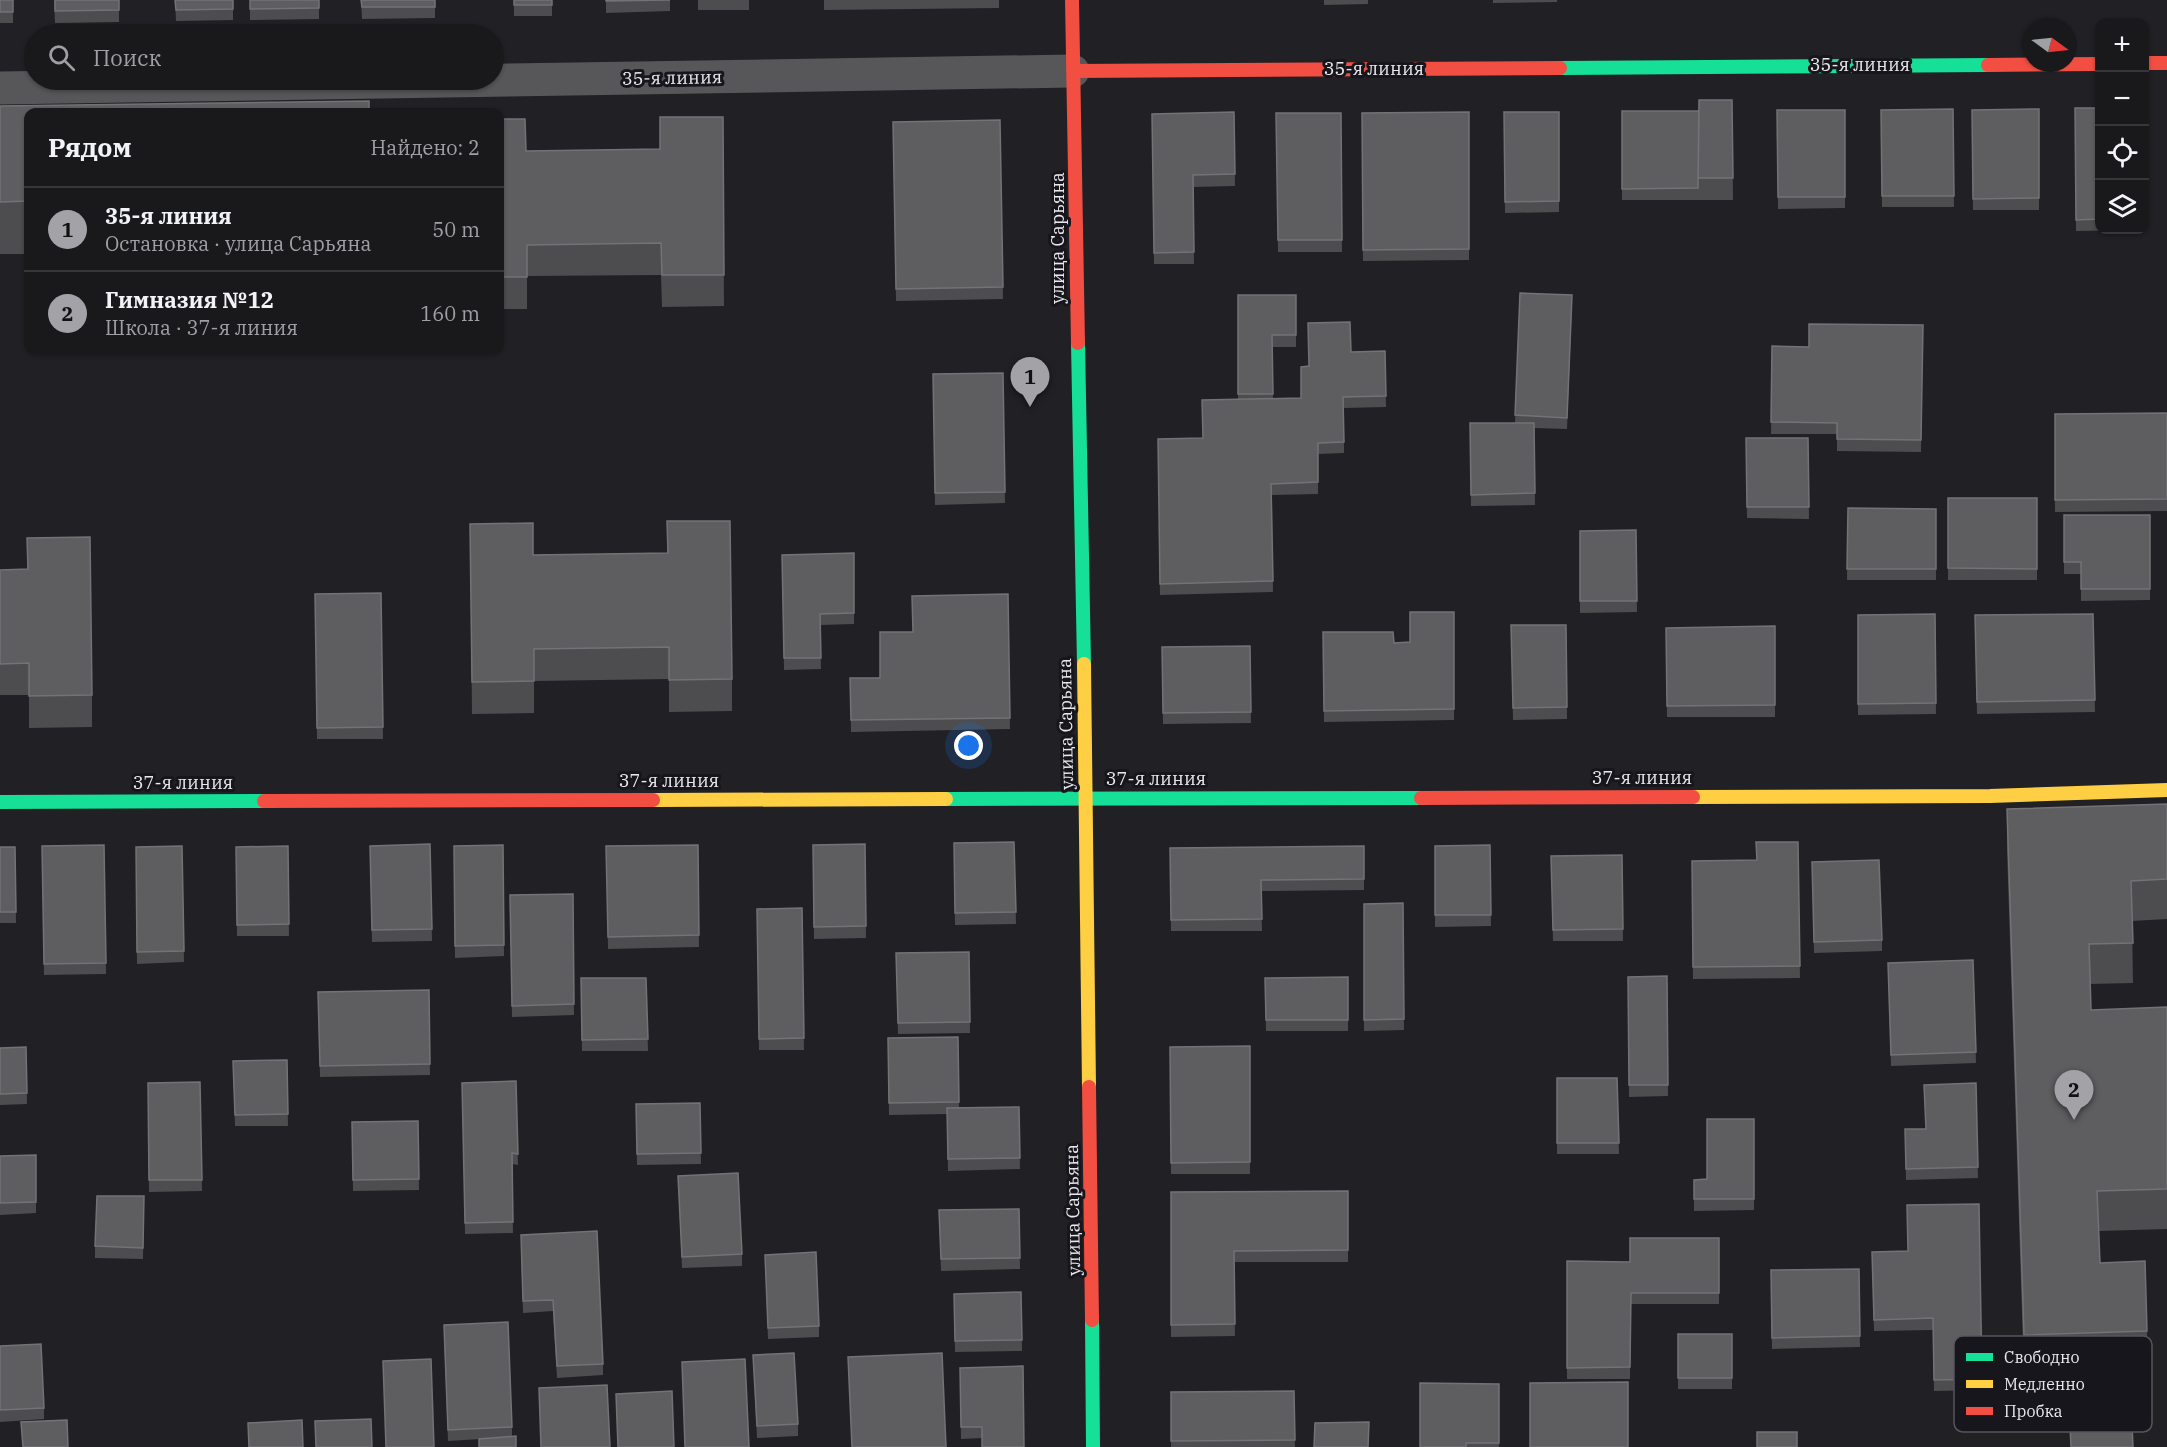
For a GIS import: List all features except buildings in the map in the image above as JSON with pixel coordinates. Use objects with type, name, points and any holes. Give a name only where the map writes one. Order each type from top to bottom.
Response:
[{"type":"street","name":"улица Сарьяна","points":[[1072,0],[1086,797],[1093,1447]]},
{"type":"street","points":[[2149,63],[2167,63]]},
{"type":"street","name":"35-я линия","points":[[504,80],[1072,71],[2095,64]]},
{"type":"street","name":"35-я линия","points":[[0,88],[24,88]]},
{"type":"street","name":"37-я линия","points":[[0,802],[1990,796],[2167,790]]},
{"type":"traffic: fast","points":[[1560,68],[1988,65]]},
{"type":"traffic: fast","points":[[1078,343],[1084,664]]},
{"type":"traffic: fast","points":[[946,799],[1421,798]]},
{"type":"traffic: fast","points":[[0,802],[264,801]]},
{"type":"traffic: fast","points":[[1092,1320],[1093,1447]]},
{"type":"traffic: slow","points":[[1084,664],[1089,1087]]},
{"type":"traffic: slow","points":[[1693,797],[1990,796],[2167,790]]},
{"type":"traffic: slow","points":[[653,800],[946,799]]},
{"type":"traffic: jam","points":[[1072,0],[1078,343]]},
{"type":"traffic: jam","points":[[2149,63],[2167,63]]},
{"type":"traffic: jam","points":[[1988,65],[2095,64]]},
{"type":"traffic: jam","points":[[1073,71],[1560,68]]},
{"type":"traffic: jam","points":[[1421,798],[1693,797]]},
{"type":"traffic: jam","points":[[264,801],[653,800]]},
{"type":"traffic: jam","points":[[1089,1087],[1092,1320]]},
{"type":"place","name":"35-я линия","points":[[1030,407]]},
{"type":"place","name":"Гимназия №12","points":[[2074,1120]]}]
